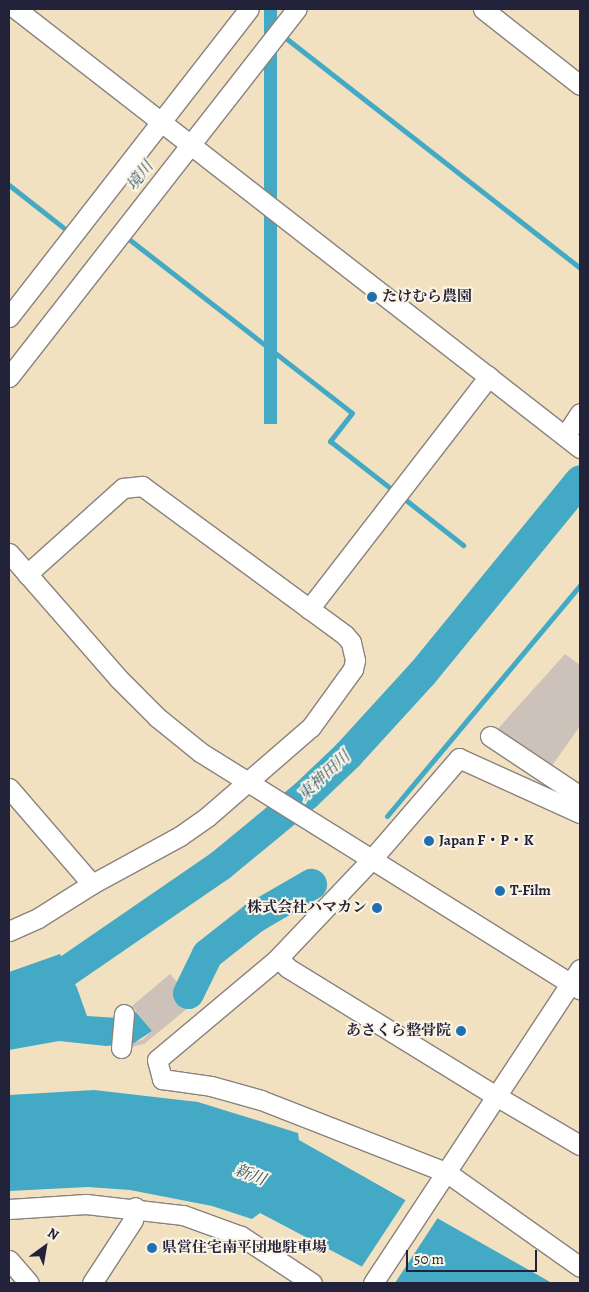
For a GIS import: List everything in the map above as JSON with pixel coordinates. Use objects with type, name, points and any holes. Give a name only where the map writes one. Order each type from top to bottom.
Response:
[{"type":"street","points":[[16,9],[572,442],[580,413]]},
{"type":"street","points":[[9,317],[164,124],[250,9]]},
{"type":"street","points":[[9,377],[187,142],[297,9]]},
{"type":"street","points":[[482,9],[580,85]]},
{"type":"street","points":[[309,609],[488,376]]},
{"type":"street","points":[[9,931],[38,918],[92,884],[180,836],[251,786],[311,727],[353,669],[355,660],[351,642],[148,490],[136,484],[123,488],[27,574]]},
{"type":"street","points":[[9,553],[137,698],[200,752],[251,786],[371,860],[577,980],[496,1096],[373,1283]]},
{"type":"street","points":[[490,736],[580,796]]},
{"type":"street","points":[[580,813],[459,758],[371,860],[278,958],[157,1060],[162,1079],[211,1086],[261,1100],[446,1172],[580,1267]]},
{"type":"street","points":[[9,788],[92,884]]},
{"type":"street","points":[[278,958],[288,968],[496,1096],[580,1145]]},
{"type":"street","points":[[121,1048],[124,1014]]},
{"type":"street","points":[[9,1209],[57,1204],[135,1207],[183,1215],[222,1228],[259,1246],[312,1283]]},
{"type":"street","points":[[92,1283],[133,1220],[135,1207]]},
{"type":"street","points":[[9,1260],[29,1283]]},
{"type":"shaded area","points":[[565,654],[580,665],[580,726],[551,767],[496,731]]},
{"type":"shaded area","points":[[170,974],[191,998],[195,994],[199,999],[144,1044],[126,1048],[126,1044],[142,1040],[152,1031],[132,1006]]},
{"type":"water","points":[[264,9],[277,9],[277,424],[264,424]]},
{"type":"water","points":[[60,954],[77,988],[87,1016],[118,1018],[136,1012],[152,1031],[134,1043],[106,1046],[59,1041],[9,1050],[9,972]]},
{"type":"water","name":"新川","points":[[94,1090],[198,1102],[298,1133],[299,1140],[552,1283],[393,1283],[260,1213],[252,1219],[212,1206],[130,1190],[88,1187],[9,1191],[9,1095]]},
{"type":"pier","points":[[407,1198],[439,1216],[395,1283],[388,1283],[361,1268]]},
{"type":"waterway","points":[[287,39],[580,268]]},
{"type":"waterway","points":[[9,185],[69,232]]},
{"type":"waterway","points":[[130,240],[352,413],[330,441],[394,491]]},
{"type":"waterway","name":"東神田川","points":[[9,1010],[220,865],[306,794],[347,755],[422,673],[580,480]]},
{"type":"waterway","points":[[402,497],[463,545]]},
{"type":"waterway","points":[[387,816],[580,585]]},
{"type":"waterway","points":[[188,993],[207,954],[254,917],[311,884]]},
{"type":"place","name":"たけむら農園","points":[[372,297]]},
{"type":"place","name":"Japan F・P・K","points":[[429,841]]},
{"type":"place","name":"T-Film","points":[[500,891]]},
{"type":"place","name":"株式会社ハマカン","points":[[377,908]]},
{"type":"place","name":"あさくら整骨院","points":[[461,1031]]},
{"type":"place","name":"県営住宅南平団地駐車場","points":[[152,1248]]},
{"type":"water label","name":"境川","points":[[140,176]]}]
